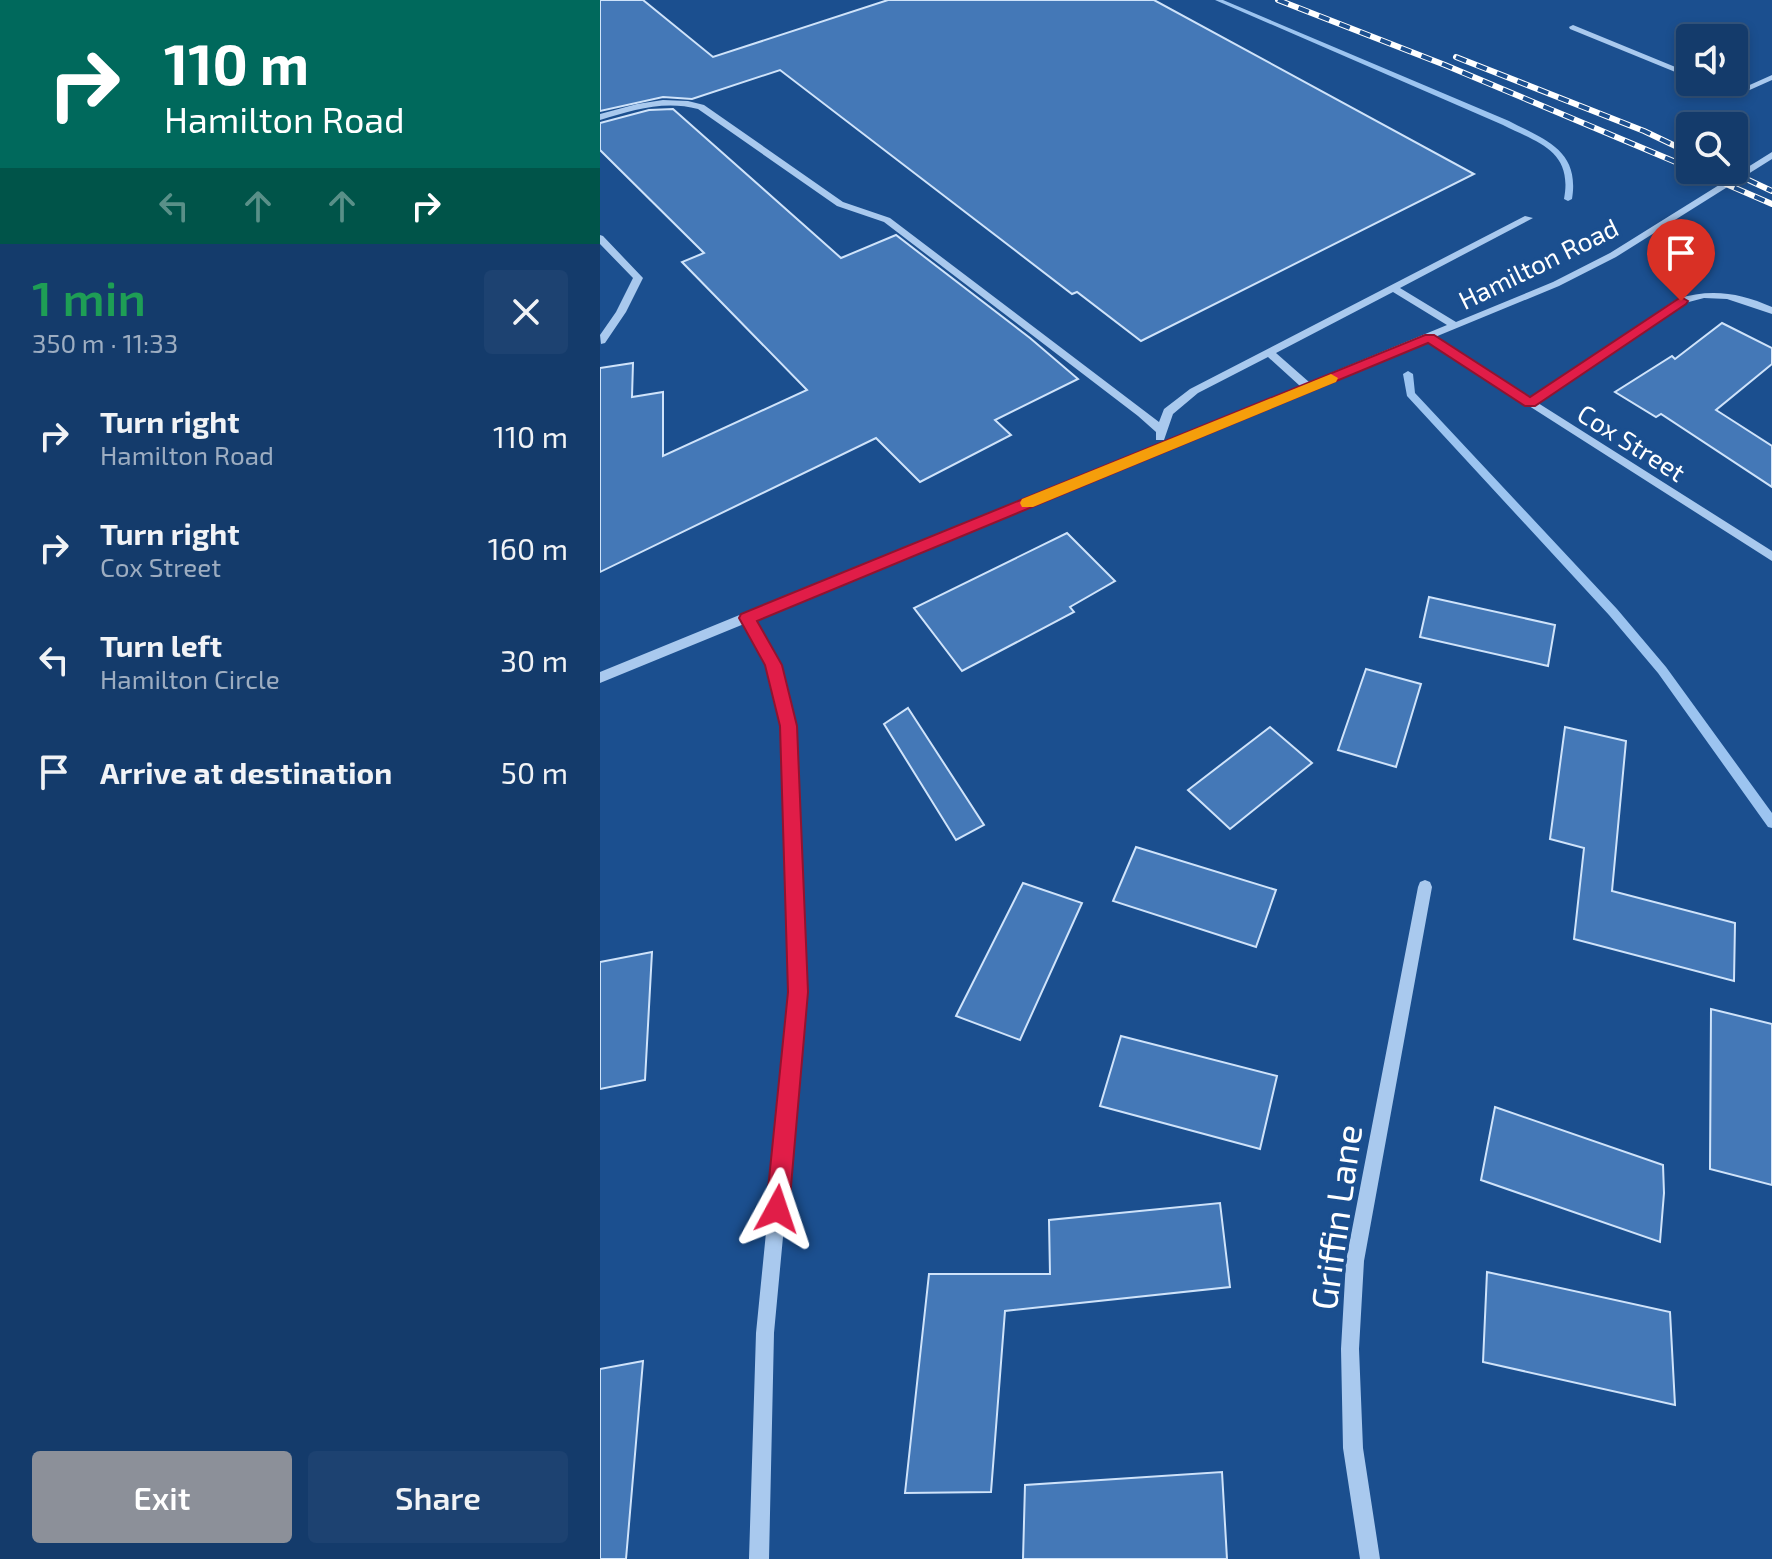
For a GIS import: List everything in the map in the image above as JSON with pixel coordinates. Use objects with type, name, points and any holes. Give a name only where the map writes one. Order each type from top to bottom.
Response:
[{"type":"street","points":[[1573,27],[1676,70]]},
{"type":"street","points":[[1748,88],[1772,77]]},
{"type":"street","points":[[600,117],[659,102],[684,101],[701,107],[840,204],[887,220],[1162,431]]},
{"type":"street","name":"Hamilton Road","points":[[600,678],[1309,388],[1581,272],[1772,155]]},
{"type":"street","points":[[1156,451],[1168,412],[1194,391],[1528,218]]},
{"type":"street","points":[[600,238],[638,278],[621,312],[601,341]]},
{"type":"street","points":[[1393,288],[1456,326]]},
{"type":"street","points":[[1530,403],[1681,301],[1697,295],[1741,298],[1772,311]]},
{"type":"street","name":"Cox Street","points":[[1429,338],[1772,557]]},
{"type":"street","points":[[1269,352],[1309,388]]},
{"type":"street","points":[[747,618],[774,665],[789,726],[798,992],[765,1333],[759,1559]]},
{"type":"street","name":"Griffin Lane","points":[[1370,1559],[1353,1448],[1350,1349],[1355,1261],[1425,887]]},
{"type":"building","points":[[600,0],[643,0],[713,57],[888,0],[1154,0],[1474,174],[1141,341],[1077,292],[1072,294],[780,70],[692,99],[663,97],[600,111]]},
{"type":"building","points":[[673,109],[841,258],[896,235],[1078,379],[995,420],[1011,435],[920,482],[876,438],[600,572],[600,368],[633,363],[632,397],[663,392],[663,456],[807,390],[682,262],[704,253],[600,150],[600,123],[649,110]]},
{"type":"building","points":[[1722,323],[1772,348],[1772,364],[1716,410],[1772,446],[1772,487],[1661,414],[1656,417],[1615,392],[1672,356],[1675,359]]},
{"type":"building","points":[[1067,533],[1115,581],[1070,607],[1074,612],[962,671],[914,608]]},
{"type":"building","points":[[1429,597],[1555,625],[1548,666],[1420,637]]},
{"type":"building","points":[[1366,669],[1421,684],[1396,767],[1338,750]]},
{"type":"building","points":[[908,708],[984,825],[956,840],[884,724]]},
{"type":"building","points":[[1270,727],[1312,763],[1230,829],[1188,790]]},
{"type":"building","points":[[1565,727],[1626,741],[1612,891],[1735,923],[1734,981],[1574,939],[1584,848],[1550,839]]},
{"type":"building","points":[[1136,847],[1276,890],[1256,947],[1113,901]]},
{"type":"building","points":[[1023,883],[1082,903],[1020,1040],[956,1016]]},
{"type":"building","points":[[652,952],[645,1080],[600,1089],[600,962]]},
{"type":"building","points":[[1711,1009],[1772,1024],[1772,1185],[1710,1169]]},
{"type":"building","points":[[1121,1036],[1277,1076],[1260,1149],[1100,1106]]},
{"type":"building","points":[[1495,1107],[1663,1165],[1660,1242],[1481,1180]]},
{"type":"building","points":[[1220,1203],[1230,1287],[1005,1311],[991,1492],[905,1493],[929,1274],[1050,1274],[1049,1220]]},
{"type":"building","points":[[1487,1272],[1670,1312],[1675,1405],[1483,1362]]},
{"type":"building","points":[[643,1361],[626,1559],[600,1559],[600,1369]]},
{"type":"building","points":[[1222,1472],[1227,1559],[1023,1559],[1025,1485]]},
{"type":"waterway","points":[[1218,0],[1506,123],[1544,143],[1564,160],[1569,171],[1571,184],[1568,199]]},
{"type":"waterway","points":[[1408,374],[1410,394],[1613,612],[1662,670],[1772,823]]},
{"type":"railway","points":[[1278,0],[1445,65],[1676,162]]},
{"type":"railway","points":[[1456,57],[1676,146]]},
{"type":"railway","points":[[1748,180],[1772,191]]},
{"type":"railway","points":[[1726,184],[1772,204]]},
{"type":"slow traffic","points":[[1028,503],[1331,378]]},
{"type":"route","points":[[777,1209],[798,992],[789,726],[774,665],[747,618],[1429,338],[1530,403],[1681,301]]}]
